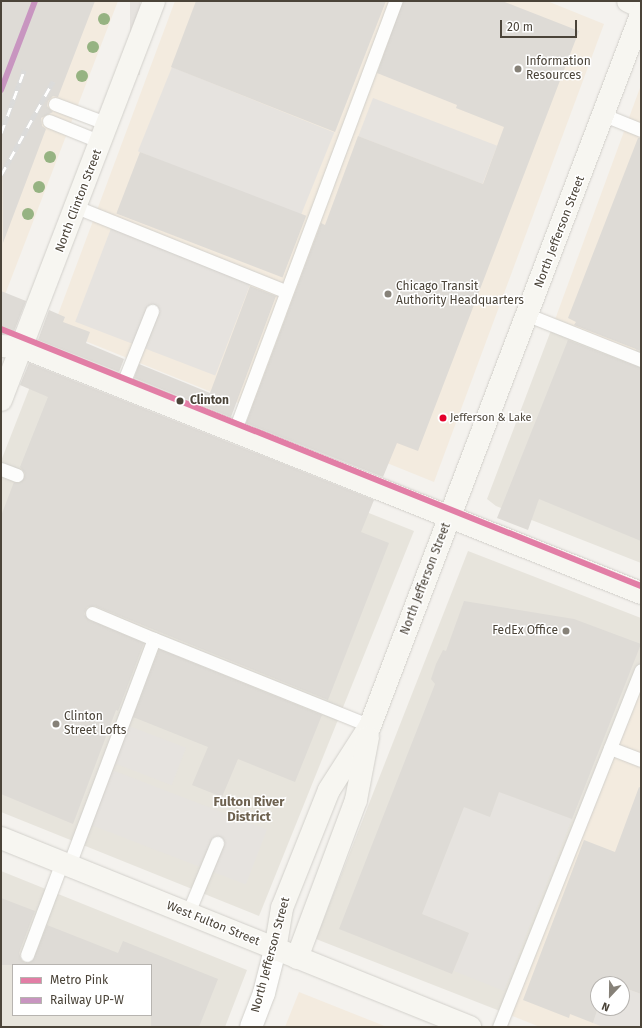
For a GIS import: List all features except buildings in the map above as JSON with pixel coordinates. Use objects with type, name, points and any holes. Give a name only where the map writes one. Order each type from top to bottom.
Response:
[{"type":"main road","name":"North Clinton Street","points":[[1,400],[12,346],[76,208],[154,1]]},
{"type":"main road","points":[[628,1],[641,7]]},
{"type":"main road","name":"North Jefferson Street","points":[[274,950],[282,908],[329,790],[370,726],[528,315],[641,15]]},
{"type":"main road","points":[[1,329],[12,346],[122,386],[235,430],[641,593]]},
{"type":"main road","points":[[297,958],[356,800],[370,726]]},
{"type":"main road","name":"West Fulton Street","points":[[1,838],[188,913],[274,950],[470,1027]]},
{"type":"street","name":"North Jefferson Street","points":[[251,1027],[264,992],[274,950]]},
{"type":"lane","points":[[235,430],[285,291],[395,1]]},
{"type":"lane","points":[[56,104],[104,133]]},
{"type":"lane","points":[[604,115],[641,130]]},
{"type":"lane","points":[[49,121],[104,133]]},
{"type":"lane","points":[[76,208],[285,291]]},
{"type":"lane","points":[[122,386],[152,311]]},
{"type":"lane","points":[[528,315],[641,360]]},
{"type":"lane","points":[[1,469],[17,475]]},
{"type":"lane","points":[[92,613],[370,726]]},
{"type":"lane","points":[[27,955],[66,864],[154,639]]},
{"type":"lane","points":[[499,1027],[641,670]]},
{"type":"lane","points":[[610,748],[641,760]]},
{"type":"lane","points":[[188,913],[217,843]]},
{"type":"shaded area","points":[[1,1],[118,1],[1,305]]},
{"type":"shaded area","points":[[130,1],[140,1],[140,75],[130,75]]},
{"type":"shaded area","points":[[175,1],[547,1],[604,24],[434,482],[53,328]]},
{"type":"shaded area","points":[[172,67],[334,133],[300,217],[138,151]]},
{"type":"shaded area","points":[[641,85],[641,337],[633,356],[553,325]]},
{"type":"shaded area","points":[[373,98],[497,146],[482,184],[358,136]]},
{"type":"shaded area","points":[[115,218],[255,272],[215,375],[75,322]]},
{"type":"shaded area","points":[[553,325],[633,356],[641,337],[641,563],[496,506],[487,499]]},
{"type":"shaded area","points":[[33,379],[414,531],[259,916],[1,812],[1,461]]},
{"type":"shaded area","points":[[468,551],[641,618],[641,670],[505,1013],[316,939]]},
{"type":"shaded area","points":[[641,670],[641,1027],[540,1027],[505,1013]]},
{"type":"shaded area","points":[[129,726],[186,748],[172,785],[115,763]]},
{"type":"shaded area","points":[[112,770],[267,829],[246,885],[91,825]]},
{"type":"shaded area","points":[[499,792],[572,819],[504,991],[454,971],[468,933],[422,914],[464,807],[490,817]]},
{"type":"shaded area","points":[[1,871],[247,970],[225,1027],[1,1027]]},
{"type":"shaded area","points":[[630,990],[641,994],[641,1027],[603,1027],[593,1023],[595,1016],[630,1016]]},
{"type":"shaded area","points":[[299,992],[387,1027],[285,1027]]},
{"type":"railway","points":[[1,133],[24,70]]},
{"type":"railway","points":[[1,175],[53,81]]},
{"type":"metro line","name":"Pink","points":[[1,329],[641,586]]},
{"type":"rail line","name":"UP-W","points":[[1,90],[35,1]]},
{"type":"place","name":"Information Resources","points":[[518,69]]},
{"type":"place","name":"Chicago Transit Authority Headquarters","points":[[388,294]]},
{"type":"place","name":"Clinton","points":[[180,401]]},
{"type":"place","name":"Jefferson & Lake","points":[[443,418]]},
{"type":"place","name":"FedEx Office","points":[[566,631]]},
{"type":"place","name":"Clinton Street Lofts","points":[[56,724]]},
{"type":"district","name":"Fulton River District","points":[[249,810]]}]
